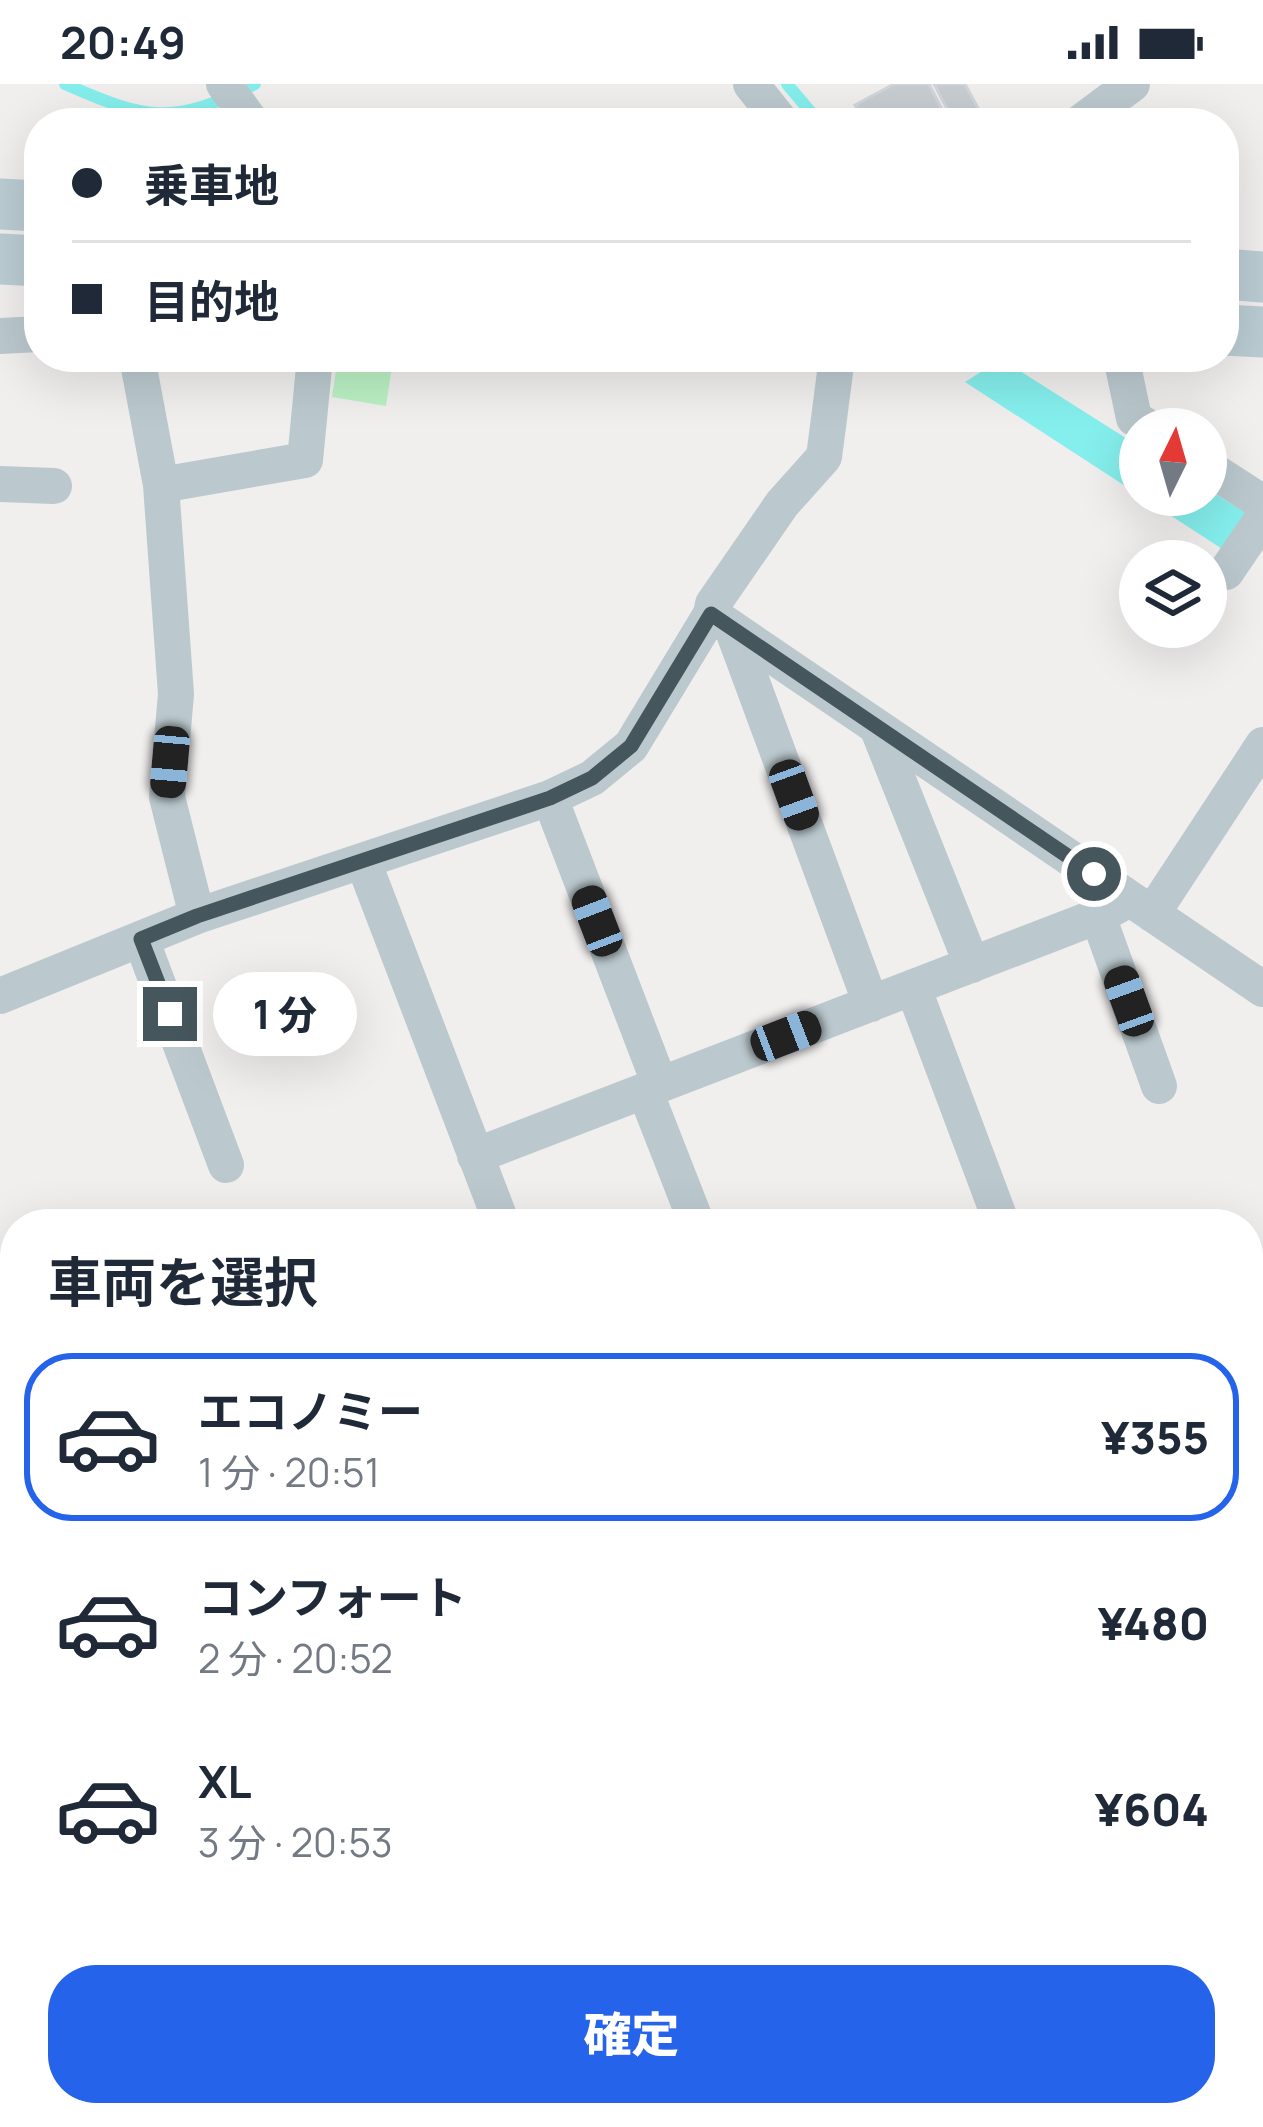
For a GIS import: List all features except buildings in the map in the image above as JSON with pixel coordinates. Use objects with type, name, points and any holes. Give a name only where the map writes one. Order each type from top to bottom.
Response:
[{"type":"street","points":[[751,84],[770,108]]},
{"type":"street","points":[[1100,108],[1132,84]]},
{"type":"street","points":[[140,372],[161,484],[176,694],[167,796],[197,916]]},
{"type":"street","points":[[161,484],[305,460],[314,372]]},
{"type":"street","points":[[835,372],[824,457],[782,504],[713,604],[871,1004]]},
{"type":"street","points":[[1124,372],[1132,408]]},
{"type":"street","points":[[1227,480],[1263,503]]},
{"type":"street","points":[[0,484],[54,486]]},
{"type":"street","points":[[1227,571],[1263,518]]},
{"type":"street","points":[[722,621],[877,727],[1127,910],[1263,989]]},
{"type":"street","points":[[0,996],[197,916],[550,798],[592,778],[631,746],[722,621]]},
{"type":"street","points":[[877,727],[972,965]]},
{"type":"street","points":[[475,1156],[1127,910],[1263,745]]},
{"type":"street","points":[[550,798],[692,1209]]},
{"type":"street","points":[[363,861],[496,1209]]},
{"type":"street","points":[[1127,910],[1160,1086]]},
{"type":"street","points":[[141,939],[226,1166]]},
{"type":"street","points":[[913,987],[996,1209]]},
{"type":"green space","points":[[336,372],[391,372],[386,406],[332,397]]},
{"type":"water","points":[[981,372],[1022,372],[1119,434],[1119,482],[965,382]]},
{"type":"water","points":[[1227,501],[1254,518],[1230,554],[1227,540],[1208,540],[1171,516],[1227,516]]},
{"type":"waterway","points":[[65,84],[129,108]]},
{"type":"waterway","points":[[198,108],[255,84]]},
{"type":"waterway","points":[[787,84],[807,108]]},
{"type":"route","points":[[170,1014],[141,939],[550,798],[592,778],[631,746],[711,614],[1094,874]]}]
